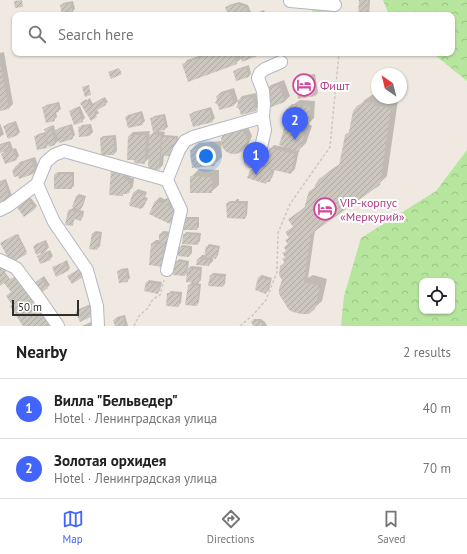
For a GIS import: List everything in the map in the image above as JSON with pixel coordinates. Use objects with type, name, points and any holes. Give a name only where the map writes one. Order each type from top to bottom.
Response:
[{"type":"street","points":[[290,1],[335,7]]},
{"type":"street","points":[[251,160],[261,147],[265,130],[263,117],[263,91],[258,78],[260,73],[265,69],[281,62]]},
{"type":"street","points":[[167,270],[181,210],[167,180],[179,150],[185,141],[193,137],[263,117]]},
{"type":"street","points":[[0,210],[8,206],[37,184],[46,162],[54,155],[64,152],[167,180]]},
{"type":"street","points":[[37,184],[54,222],[87,270],[97,306],[98,326]]},
{"type":"street","points":[[0,260],[16,268],[58,326]]},
{"type":"path","points":[[240,326],[252,316],[266,300],[277,272],[278,233],[290,204],[330,147],[339,56]]},
{"type":"path","points":[[134,326],[139,316],[148,308],[153,300],[160,295],[167,270]]},
{"type":"green space","points":[[383,0],[467,0],[467,81],[436,56],[455,56],[455,12],[388,12]]},
{"type":"green space","points":[[314,7],[332,12],[313,12]]},
{"type":"green space","points":[[467,150],[467,326],[341,326],[344,296],[361,238],[436,191]]},
{"type":"building","points":[[22,0],[23,7],[15,8],[14,1]]},
{"type":"building","points":[[359,0],[368,0],[367,12],[358,12]]},
{"type":"building","points":[[70,3],[73,12],[61,12],[60,5]]},
{"type":"building","points":[[236,4],[246,7],[248,12],[227,12],[225,7]]},
{"type":"building","points":[[205,56],[234,56],[237,64],[188,82],[182,64]]},
{"type":"building","points":[[240,56],[257,56],[242,62]]},
{"type":"building","points":[[0,61],[9,109],[0,111]]},
{"type":"building","points":[[246,67],[249,77],[236,81],[233,71]]},
{"type":"building","points":[[119,68],[122,74],[111,79],[108,72]]},
{"type":"building","points":[[312,76],[316,96],[298,99],[295,78]]},
{"type":"building","points":[[89,85],[91,95],[85,97],[82,87]]},
{"type":"building","points":[[279,85],[285,102],[271,107],[265,90]]},
{"type":"building","points":[[230,92],[234,106],[219,110],[218,105],[215,103],[217,100],[216,96]]},
{"type":"building","points":[[252,96],[256,111],[241,115],[239,109],[236,107],[238,104],[237,100]]},
{"type":"building","points":[[102,98],[106,105],[94,112],[97,117],[91,121],[80,103],[86,99],[90,106]]},
{"type":"building","points":[[364,102],[371,102],[371,104],[374,104],[373,106],[391,108],[380,185],[311,234],[304,282],[320,286],[315,309],[309,314],[293,312],[289,310],[279,294],[282,280],[279,275],[280,266],[285,263],[282,259],[285,257],[282,253],[286,251],[284,247],[288,244],[285,240],[289,238],[285,232],[293,227],[288,219],[304,209],[309,191],[313,192],[319,179],[337,169],[339,166],[345,135],[349,132],[353,111],[357,106]]},
{"type":"building","points":[[57,104],[59,112],[53,113],[55,121],[46,123],[42,107]]},
{"type":"building","points":[[294,105],[310,106],[309,125],[285,123],[286,109]]},
{"type":"building","points":[[78,108],[83,122],[74,125],[69,111]]},
{"type":"building","points":[[209,109],[213,122],[193,127],[189,114]]},
{"type":"building","points":[[140,113],[143,125],[128,128],[125,117]]},
{"type":"building","points":[[163,116],[165,130],[153,132],[150,118]]},
{"type":"building","points":[[13,123],[18,135],[8,139],[3,126]]},
{"type":"building","points":[[69,126],[73,139],[59,143],[55,130]]},
{"type":"building","points":[[89,126],[90,136],[79,137],[78,127]]},
{"type":"building","points":[[285,126],[305,133],[299,152],[279,145]]},
{"type":"building","points":[[51,127],[55,145],[49,147],[44,129]]},
{"type":"building","points":[[234,128],[243,132],[247,141],[243,150],[234,154],[225,150],[221,141],[225,132]]},
{"type":"building","points":[[45,134],[47,148],[37,150],[34,136]]},
{"type":"building","points":[[146,135],[145,164],[134,163],[134,160],[127,160],[128,136]]},
{"type":"building","points":[[149,135],[161,135],[159,170],[148,169]]},
{"type":"building","points":[[114,137],[114,155],[101,155],[100,138]]},
{"type":"building","points":[[162,137],[176,138],[175,156],[161,156]]},
{"type":"building","points":[[7,143],[10,150],[0,153],[0,145]]},
{"type":"building","points":[[213,148],[215,166],[192,168],[190,150]]},
{"type":"building","points":[[269,148],[295,154],[291,174],[270,169],[272,173],[270,182],[267,182],[266,184],[247,178],[250,170],[253,171],[255,165],[265,168]]},
{"type":"building","points":[[13,150],[17,160],[5,164],[1,154]]},
{"type":"building","points":[[31,160],[36,173],[19,179],[18,176],[14,177],[12,170],[16,169],[15,166]]},
{"type":"building","points":[[111,171],[125,172],[124,178],[130,182],[130,192],[123,194],[123,196],[109,195]]},
{"type":"building","points":[[54,174],[72,174],[72,189],[54,189]]},
{"type":"building","points":[[190,176],[212,177],[212,193],[190,193]]},
{"type":"building","points":[[4,181],[10,199],[0,202],[0,182]]},
{"type":"building","points":[[135,191],[145,195],[143,200],[146,201],[141,209],[130,206],[129,204]]},
{"type":"building","points":[[76,196],[84,199],[81,210],[72,207]]},
{"type":"building","points":[[27,198],[35,209],[24,217],[16,206]]},
{"type":"building","points":[[166,198],[171,200],[168,206],[176,210],[170,224],[149,214],[155,201],[163,204]]},
{"type":"building","points":[[234,201],[237,203],[246,204],[245,219],[227,218],[226,203],[232,203]]},
{"type":"building","points":[[68,210],[82,213],[81,221],[74,219],[73,226],[65,225]]},
{"type":"building","points":[[182,219],[197,219],[197,230],[182,230]]},
{"type":"building","points":[[92,233],[100,234],[97,250],[89,249]]},
{"type":"building","points":[[16,234],[27,254],[11,263],[0,243]]},
{"type":"building","points":[[159,234],[170,234],[170,243],[159,243]]},
{"type":"building","points":[[183,234],[198,235],[198,245],[182,244]]},
{"type":"building","points":[[44,242],[47,251],[36,255],[33,246]]},
{"type":"building","points":[[151,244],[164,244],[163,267],[149,265]]},
{"type":"building","points":[[206,246],[218,248],[216,259],[204,257]]},
{"type":"building","points":[[178,247],[190,248],[189,257],[178,256]]},
{"type":"building","points":[[47,252],[51,260],[40,264],[37,256]]},
{"type":"building","points":[[197,259],[210,260],[209,266],[196,265]]},
{"type":"building","points":[[175,261],[187,263],[185,276],[173,275]]},
{"type":"building","points":[[64,262],[68,271],[56,277],[52,267]]},
{"type":"building","points":[[0,264],[7,270],[4,273],[9,280],[18,274],[56,326],[23,326],[10,306],[12,305],[6,296],[11,292],[4,283],[0,286]]},
{"type":"building","points":[[79,269],[83,277],[72,284],[67,276]]},
{"type":"building","points":[[187,269],[200,269],[199,283],[186,282]]},
{"type":"building","points":[[126,270],[128,282],[119,283],[117,271]]},
{"type":"building","points":[[210,275],[224,277],[223,287],[208,286]]},
{"type":"building","points":[[258,277],[270,280],[266,294],[255,290]]},
{"type":"building","points":[[41,278],[48,288],[38,295],[32,285]]},
{"type":"building","points":[[146,282],[160,285],[158,294],[144,291]]},
{"type":"building","points":[[188,285],[199,286],[197,306],[185,305]]},
{"type":"building","points":[[167,293],[180,294],[179,307],[166,306]]},
{"type":"building","points":[[91,305],[95,315],[80,322],[75,312]]},
{"type":"building","points":[[123,317],[125,326],[115,326],[113,320]]},
{"type":"building","points":[[255,320],[261,322],[264,326],[253,326],[251,321]]},
{"type":"place","name":"Фишт","points":[[304,85]]},
{"type":"place","name":"Золотая орхидея","points":[[295,140]]},
{"type":"place","name":"Вилла \"Бельведер\"","points":[[256,175]]},
{"type":"place","name":"VIP-корпус «Меркурий»","points":[[325,209]]}]
